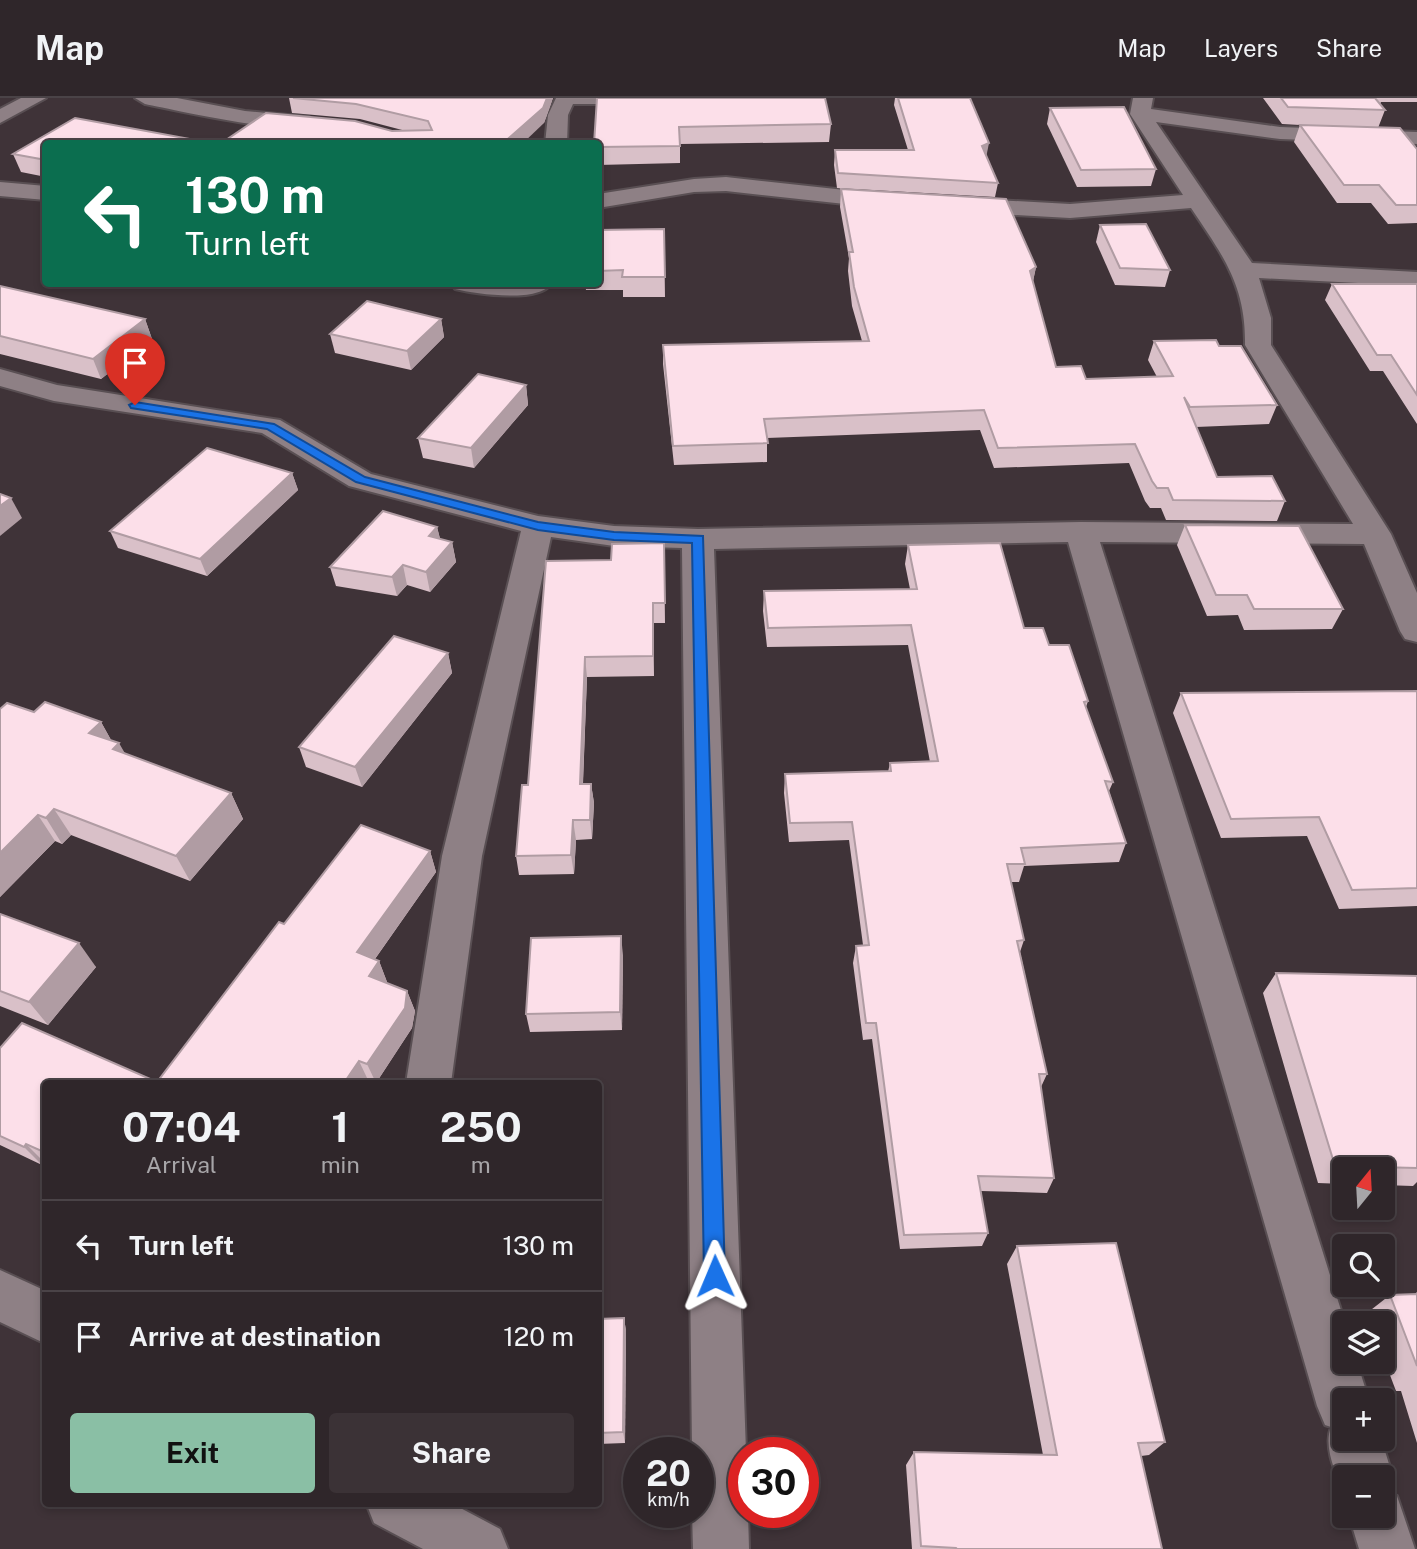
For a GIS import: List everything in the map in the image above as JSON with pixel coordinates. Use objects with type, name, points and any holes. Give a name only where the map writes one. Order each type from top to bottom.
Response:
[{"type":"street","points":[[0,117],[36,98]]},
{"type":"street","points":[[145,98],[245,117],[331,125]]},
{"type":"street","points":[[556,140],[558,115],[566,98],[665,99]]},
{"type":"street","points":[[1141,106],[1280,133],[1417,138]]},
{"type":"street","points":[[1141,106],[1198,201],[1244,270],[1258,318],[1258,345],[1375,534],[1417,631]]},
{"type":"street","points":[[602,201],[639,197],[687,186],[726,184],[862,200],[913,203]]},
{"type":"street","points":[[0,189],[42,193]]},
{"type":"street","points":[[938,204],[1070,211],[1198,201]]},
{"type":"street","points":[[1244,270],[1417,279]]},
{"type":"street","points":[[479,287],[535,287]]},
{"type":"street","points":[[0,377],[54,393],[270,426],[360,480],[538,526],[614,536],[698,539],[1081,532],[1375,534]]},
{"type":"street","points":[[428,1080],[462,856],[538,526]]},
{"type":"street","points":[[1081,532],[1339,1388]]},
{"type":"street","points":[[698,539],[721,1549]]},
{"type":"street","points":[[401,1507],[480,1549]]},
{"type":"street","points":[[1381,1528],[1387,1549]]},
{"type":"building","points":[[293,98],[547,98],[543,108],[507,140],[226,140],[266,113],[355,121],[392,131],[432,130],[428,121],[356,104]]},
{"type":"building","points":[[597,98],[825,98],[831,124],[679,127],[680,146],[602,147],[602,140],[594,140]]},
{"type":"building","points":[[898,98],[970,98],[989,143],[982,146],[998,183],[838,173],[835,150],[914,150]]},
{"type":"building","points":[[1281,98],[1375,98],[1385,110],[1288,107]]},
{"type":"building","points":[[1124,107],[1156,169],[1081,170],[1050,108]]},
{"type":"building","points":[[75,118],[196,140],[42,140],[42,159],[13,154]]},
{"type":"building","points":[[1300,125],[1400,128],[1417,149],[1417,205],[1396,205],[1379,185],[1344,185]]},
{"type":"building","points":[[841,189],[1006,199],[1036,267],[1030,271],[1056,367],[1081,366],[1086,379],[1173,376],[1154,341],[1216,340],[1219,346],[1241,346],[1277,405],[1190,407],[1184,397],[1217,477],[1272,476],[1285,501],[1173,500],[1168,488],[1157,488],[1152,481],[1135,444],[998,448],[984,410],[764,419],[768,443],[673,446],[663,345],[869,341],[854,287],[849,252],[853,252]]},
{"type":"building","points":[[1146,224],[1170,270],[1120,268],[1100,225]]},
{"type":"building","points":[[664,229],[665,277],[622,277],[623,270],[602,271],[602,230]]},
{"type":"building","points":[[1332,284],[1417,284],[1417,395],[1391,355],[1377,355]]},
{"type":"building","points":[[0,286],[145,319],[93,359],[0,336]]},
{"type":"building","points":[[367,301],[441,319],[407,351],[330,334]]},
{"type":"building","points":[[478,374],[526,385],[471,448],[418,438]]},
{"type":"building","points":[[207,448],[292,473],[200,559],[110,531]]},
{"type":"building","points":[[0,494],[11,498],[0,506]]},
{"type":"building","points":[[383,511],[437,527],[429,536],[452,542],[426,572],[403,565],[392,577],[330,567]]},
{"type":"building","points":[[1185,525],[1299,526],[1343,609],[1254,609],[1247,595],[1216,595]]},
{"type":"building","points":[[664,543],[665,603],[653,603],[653,656],[585,657],[580,784],[591,784],[590,820],[573,820],[571,855],[516,856],[522,785],[528,785],[546,561],[611,560],[612,544]]},
{"type":"building","points":[[1000,543],[1024,628],[1043,628],[1049,645],[1069,645],[1088,701],[1084,702],[1113,782],[1105,781],[1126,843],[1021,848],[1025,864],[1007,864],[1024,940],[1017,941],[1047,1074],[1039,1074],[1054,1178],[978,1176],[988,1233],[904,1235],[876,1023],[866,1023],[856,946],[869,945],[852,822],[790,823],[785,774],[891,771],[890,763],[938,761],[911,625],[768,628],[764,591],[917,589],[908,545]]},
{"type":"building","points":[[394,636],[448,653],[355,767],[299,747]]},
{"type":"building","points":[[1417,691],[1417,888],[1352,890],[1319,817],[1231,819],[1181,693]]},
{"type":"building","points":[[45,702],[101,722],[89,733],[119,743],[113,749],[231,793],[176,856],[54,809],[46,818],[38,815],[0,853],[0,709],[7,703],[34,712]]},
{"type":"building","points":[[361,825],[430,851],[357,952],[379,961],[369,976],[407,991],[405,1008],[367,1064],[359,1061],[346,1080],[159,1080],[279,922],[284,924]]},
{"type":"building","points":[[0,914],[79,943],[29,1002],[0,991]]},
{"type":"building","points":[[621,936],[620,1012],[526,1014],[531,938]]},
{"type":"building","points":[[1276,973],[1417,976],[1417,1168],[1395,1167],[1395,1157],[1332,1157]]},
{"type":"building","points":[[22,1023],[152,1080],[42,1080],[42,1151],[26,1144],[24,1147],[0,1136],[0,1048]]},
{"type":"building","points":[[1116,1243],[1165,1442],[1138,1443],[1162,1549],[957,1549],[921,1546],[914,1452],[1057,1455],[1017,1246]]},
{"type":"building","points":[[1417,1294],[1417,1366],[1391,1297]]},
{"type":"building","points":[[624,1318],[623,1432],[602,1433],[602,1319]]},
{"type":"route","points":[[135,405],[270,426],[360,480],[538,526],[614,536],[698,539],[715,1276]]}]
